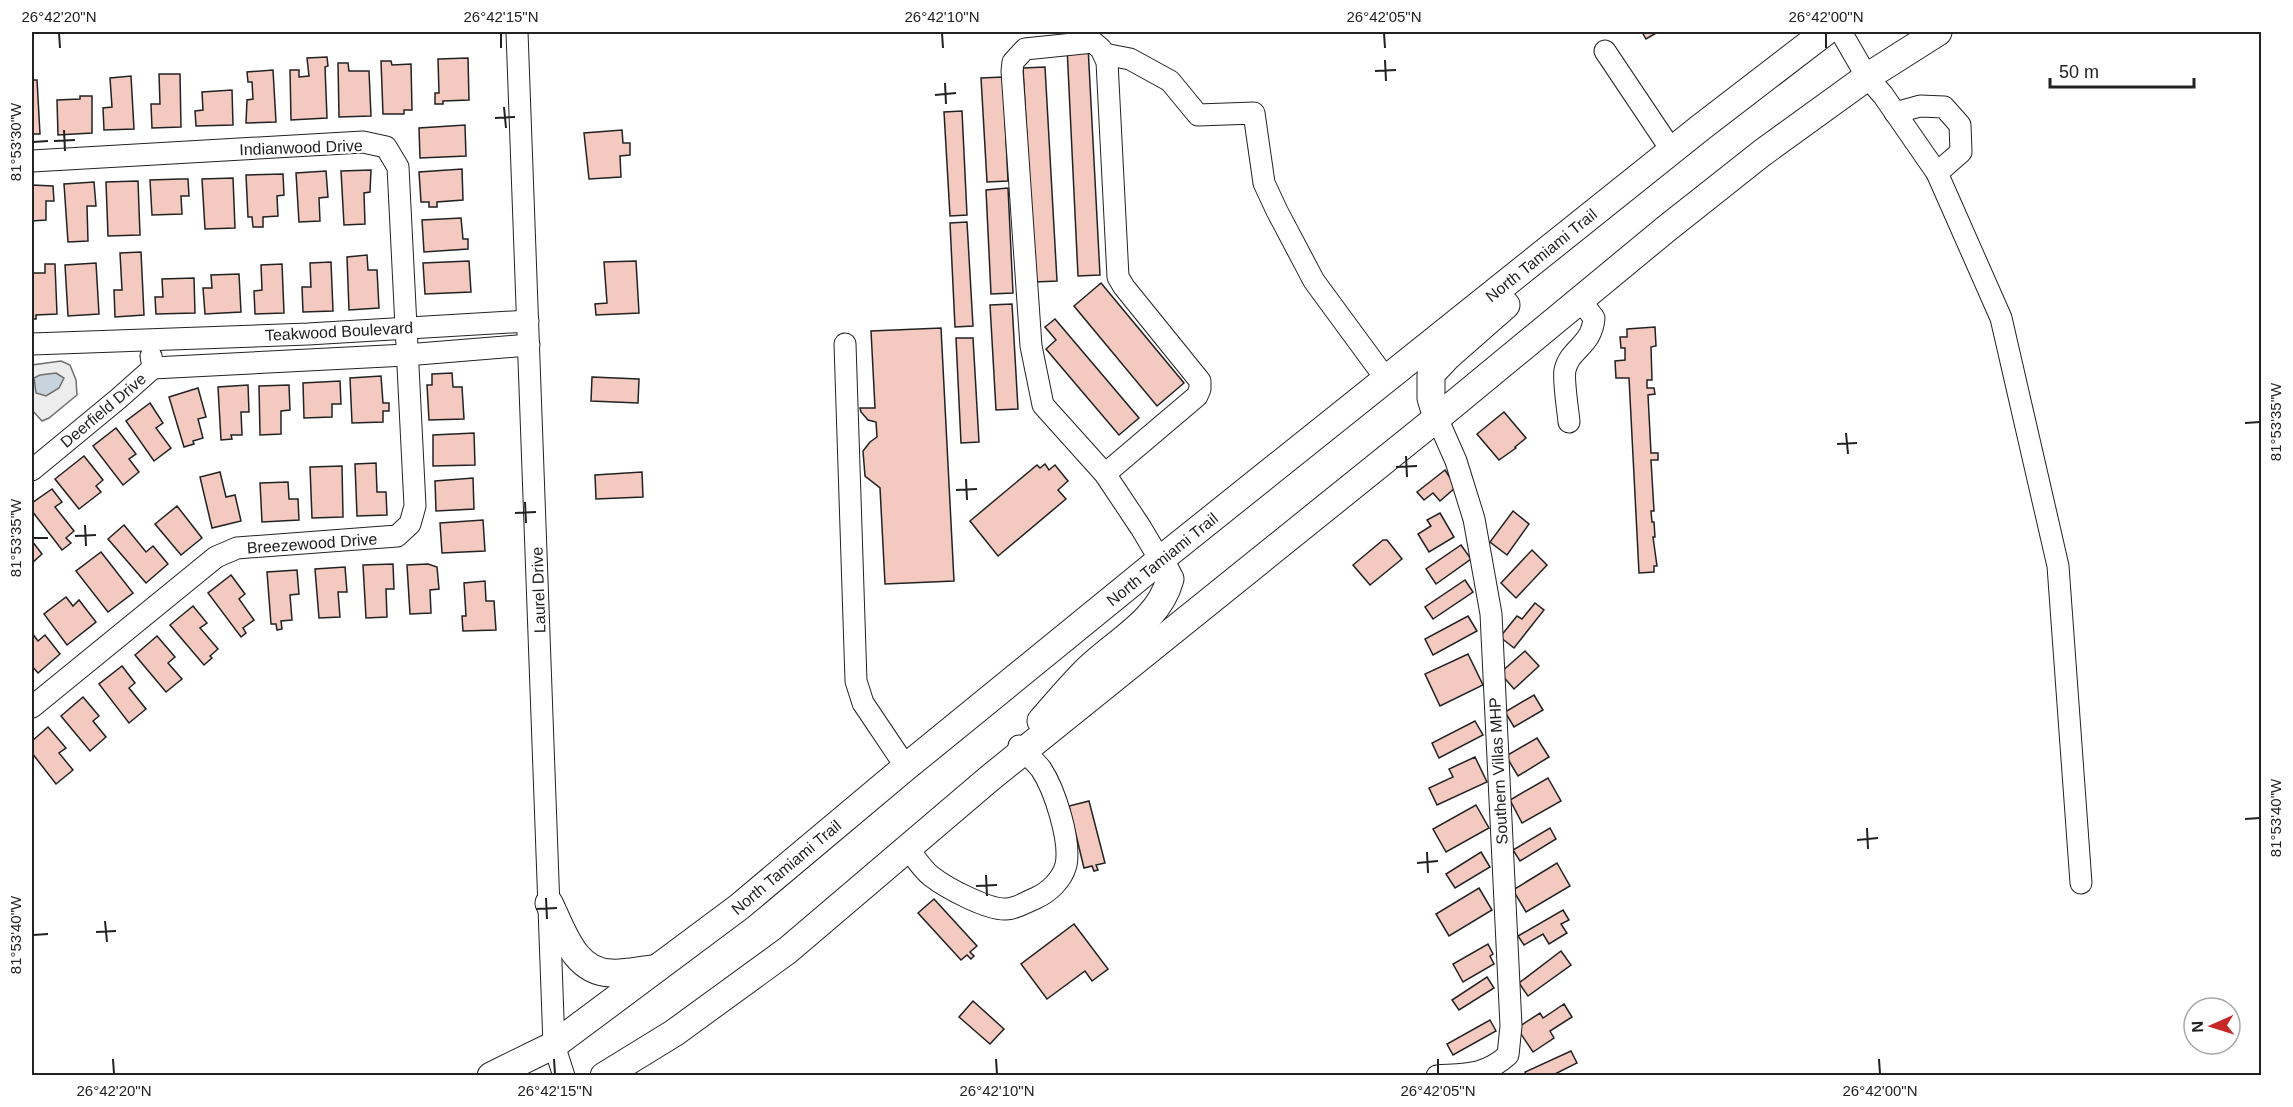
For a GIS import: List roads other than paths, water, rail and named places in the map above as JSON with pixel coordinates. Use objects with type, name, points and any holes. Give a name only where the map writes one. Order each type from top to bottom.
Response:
[{"type":"main road","name":"North Tamiami Trail","points":[[491,1076],[554,1045],[739,908],[906,767],[1160,560],[1672,150],[1826,32]]},
{"type":"main road","points":[[604,1076],[674,1033],[788,950],[908,849],[1021,749],[1437,418],[1762,153],[1867,78],[1938,32]]},
{"type":"main road","points":[[1437,418],[1431,398],[1431,374],[1448,356],[1534,281],[1562,238]]},
{"type":"main road","points":[[1021,749],[1085,672],[1149,616],[1168,588],[1170,579],[1160,560]]},
{"type":"main road","points":[[549,903],[572,951],[584,965],[609,973],[654,969]]},
{"type":"street","name":"Laurel Drive","points":[[517,32],[554,1045],[564,1076]]},
{"type":"street","points":[[1842,32],[1867,78],[1883,95],[1937,173],[2001,318],[2058,566],[2080,883]]},
{"type":"street","points":[[1105,474],[1197,396],[1200,381],[1118,277],[1109,91],[1104,54],[1093,42],[1025,49],[1013,62],[1012,71],[1031,346],[1043,405],[1105,474],[1160,560]]},
{"type":"street","points":[[1605,51],[1672,150]]},
{"type":"street","points":[[1104,54],[1130,59],[1170,81],[1198,115],[1254,113],[1264,183],[1277,212],[1314,281],[1386,379]]},
{"type":"street","points":[[1895,112],[1920,105],[1944,107],[1960,125],[1961,152],[1937,173]]},
{"type":"street","name":"Indianwood Drive","points":[[32,161],[363,142],[386,147],[398,167],[406,328]]},
{"type":"street","points":[[1569,422],[1565,370],[1573,354],[1589,338],[1594,318],[1580,300]]},
{"type":"street","name":"Teakwood Boulevard","points":[[32,344],[528,321]]},
{"type":"street","name":"Breezewood Drive","points":[[32,708],[216,557],[237,548],[398,536],[410,524],[415,506],[406,328]]},
{"type":"street","name":"Deerfield Drive","points":[[32,470],[153,368],[149,339]]},
{"type":"street","points":[[845,344],[856,681],[863,703],[906,767]]},
{"type":"street","name":"Teakwood Boulevard","points":[[153,368],[529,345]]},
{"type":"street","name":"Southern Villas MHP","points":[[1437,418],[1456,461],[1474,519],[1491,614],[1511,1026],[1508,1055],[1496,1065],[1478,1073],[1437,1076]]},
{"type":"street","points":[[908,849],[931,876],[994,909],[1009,909],[1043,895],[1058,881],[1065,867],[1067,853],[1062,824],[1051,787],[1041,769],[1021,749]]}]
